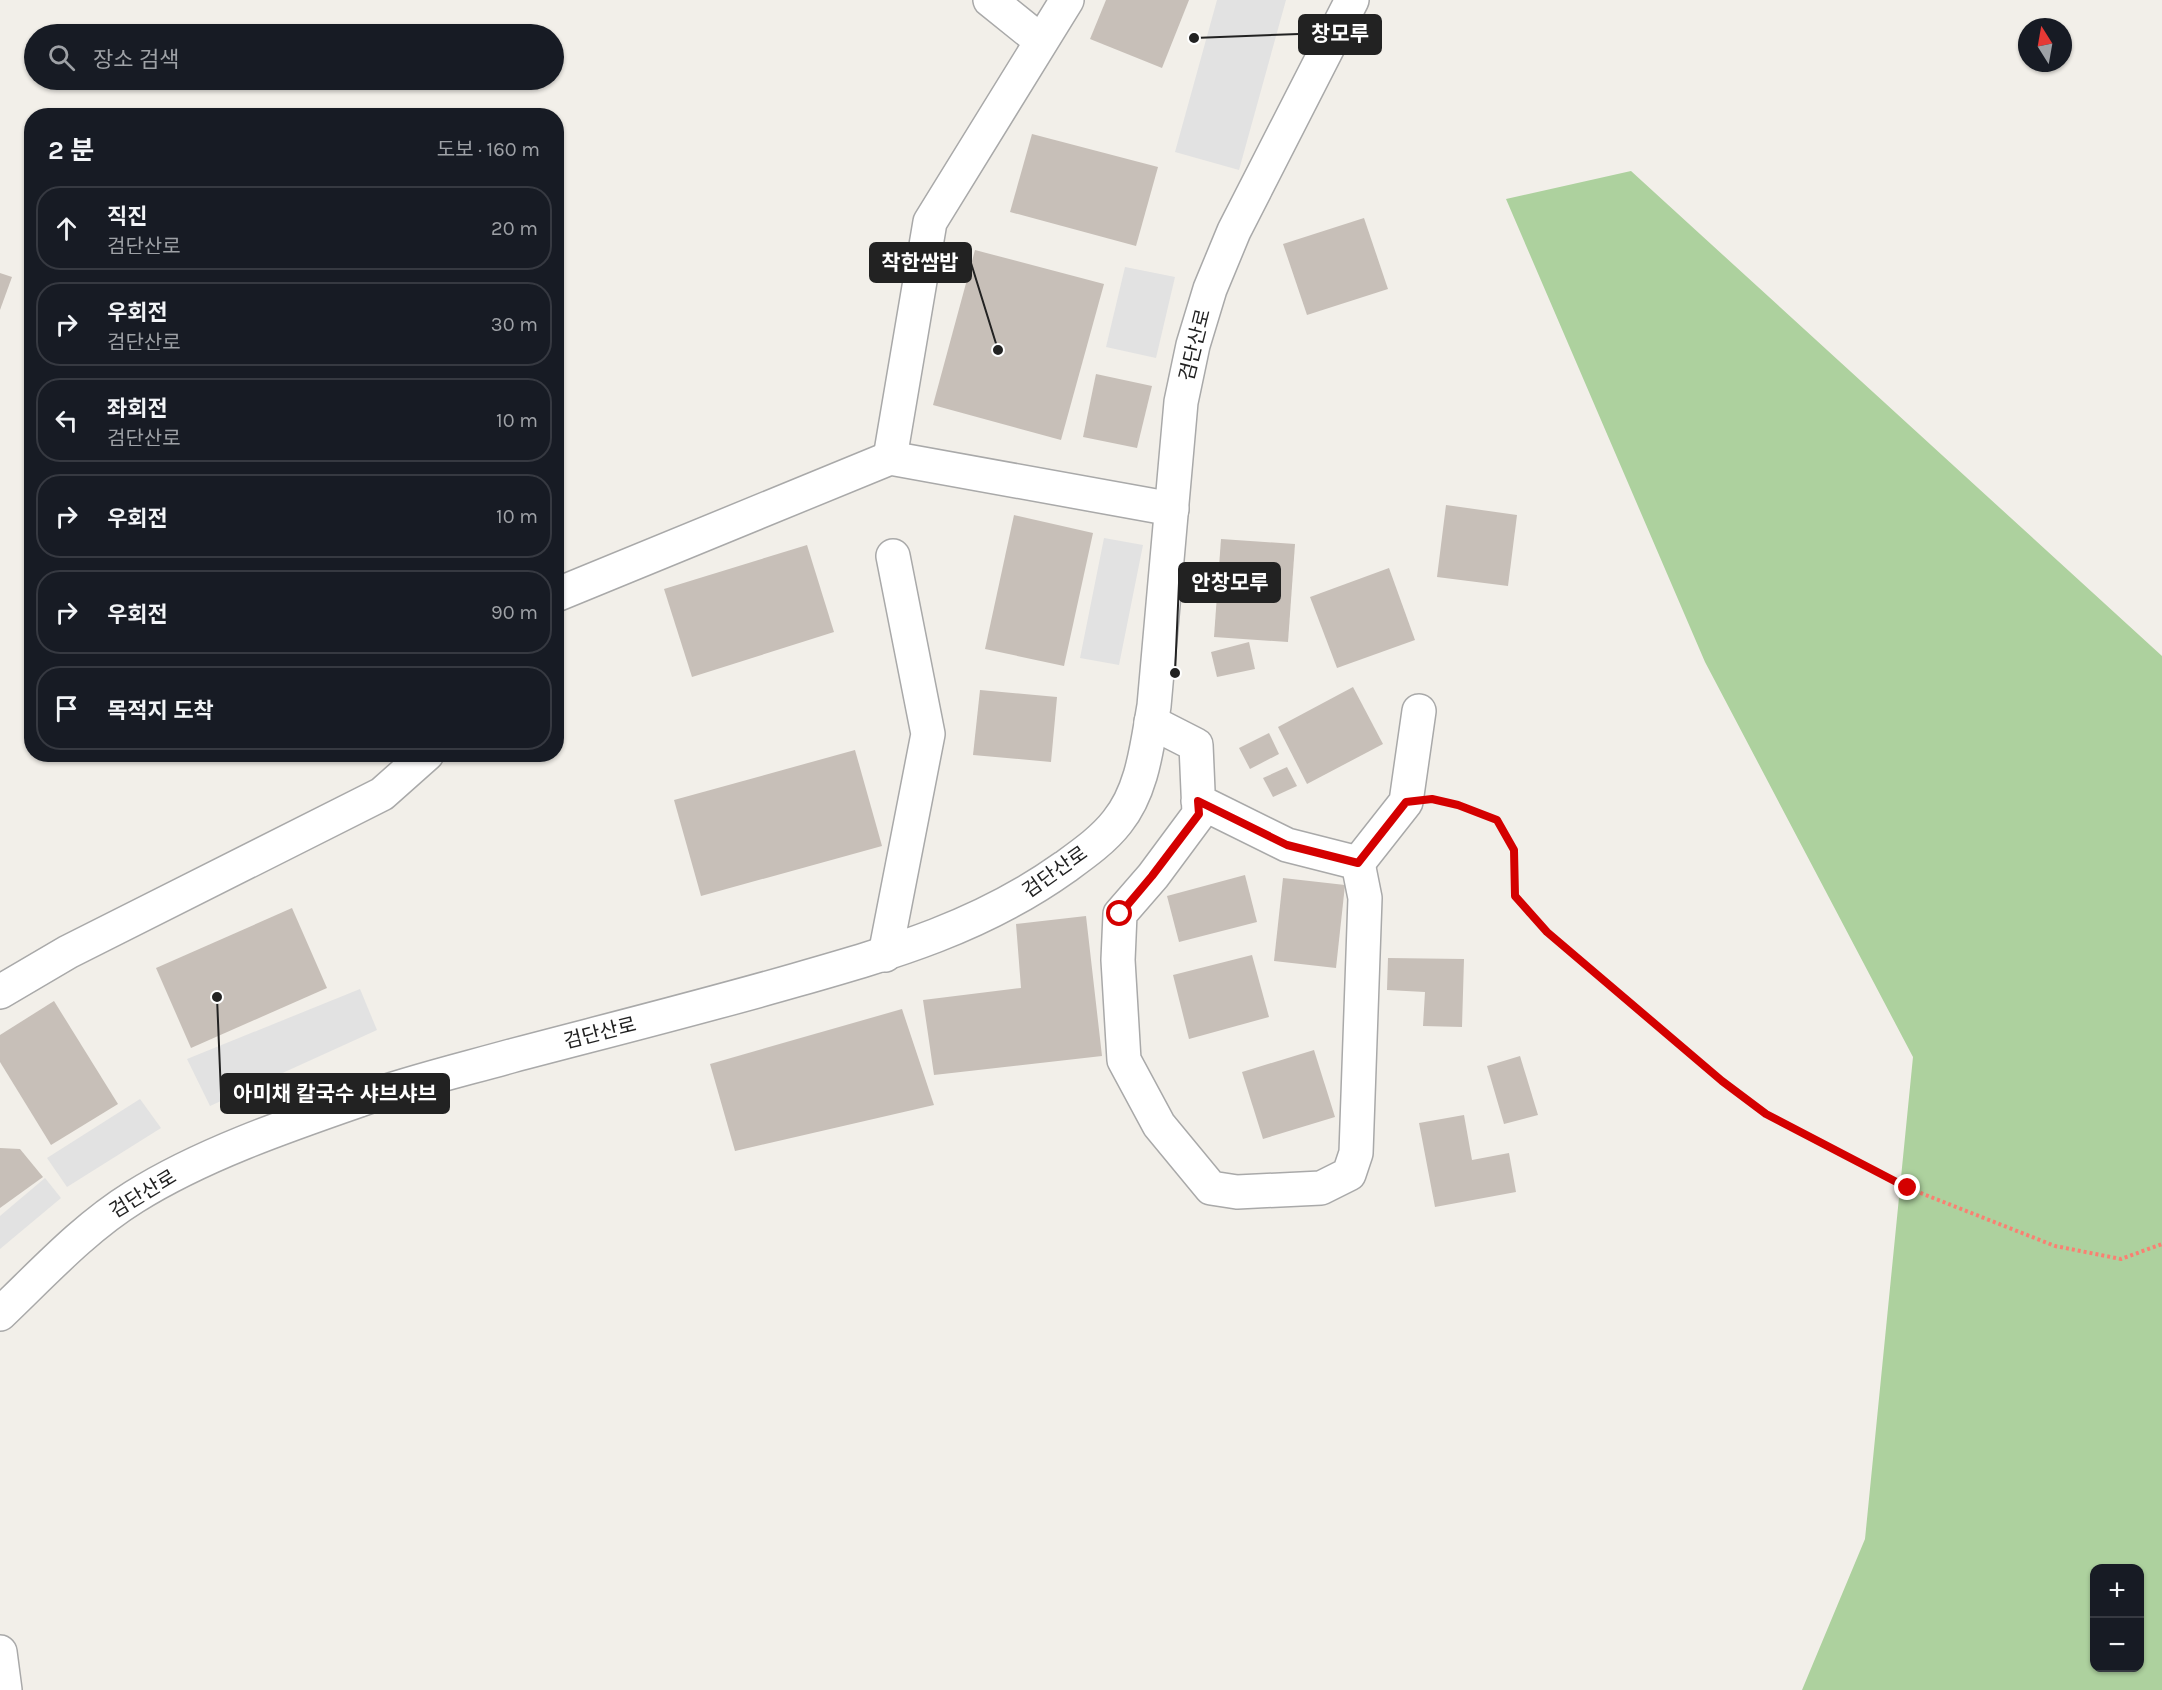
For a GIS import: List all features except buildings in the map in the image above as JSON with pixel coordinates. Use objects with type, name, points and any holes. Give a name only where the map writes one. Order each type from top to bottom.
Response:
[{"type":"street","points":[[990,0],[1041,41]]},
{"type":"street","points":[[890,458],[930,222],[1067,0]]},
{"type":"street","name":"검단산로","points":[[0,1314],[96,1223],[135,1196],[186,1169],[285,1127],[364,1098],[442,1075],[722,1002],[885,955],[959,928],[1031,891],[1089,850],[1117,823],[1134,796],[1151,722],[1181,402],[1193,345],[1210,289],[1234,231],[1352,0]]},
{"type":"street","points":[[564,592],[890,458],[1172,509]]},
{"type":"street","points":[[885,955],[928,734],[893,556]]},
{"type":"street","points":[[1151,722],[1196,745],[1199,814],[1120,914],[1118,960],[1124,1060],[1159,1125],[1211,1188],[1237,1192],[1322,1188],[1349,1174],[1356,1153],[1365,898],[1358,863],[1406,802],[1419,711]]},
{"type":"street","points":[[0,992],[68,952],[382,794],[418,762]]},
{"type":"street","points":[[1198,801],[1287,845],[1358,863]]},
{"type":"street","points":[[0,1652],[5,1690]]},
{"type":"path","points":[[1406,802],[1432,799],[1458,805],[1497,820],[1514,850],[1515,896],[1529,915],[1713,1074],[1766,1114],[1908,1188],[2055,1246],[2121,1259],[2162,1244]]},
{"type":"green space","points":[[1631,171],[2162,656],[2162,1690],[1802,1690],[1865,1539],[1913,1057],[1705,662],[1506,199]]},
{"type":"shaded area","points":[[1217,0],[1286,0],[1239,170],[1175,152]]},
{"type":"shaded area","points":[[1125,267],[1175,277],[1156,358],[1106,347]]},
{"type":"shaded area","points":[[1104,538],[1143,545],[1119,665],[1080,658]]},
{"type":"shaded area","points":[[360,989],[377,1030],[210,1106],[187,1059]]},
{"type":"shaded area","points":[[140,1099],[161,1128],[67,1187],[47,1158]]},
{"type":"shaded area","points":[[45,1178],[61,1198],[0,1249],[0,1216]]},
{"type":"place","name":"창모루","points":[[1194,38]]},
{"type":"place","name":"착한쌈밥","points":[[998,350]]},
{"type":"place","name":"안창모루","points":[[1175,673]]},
{"type":"place","name":"아미채 칼국수 샤브샤브","points":[[217,997]]},
{"type":"route","points":[[1120,914],[1199,814],[1198,801],[1287,845],[1358,863],[1406,802],[1432,799],[1458,805],[1497,820],[1514,850],[1515,896],[1529,915],[1547,932],[1634,1007],[1722,1081],[1766,1114],[1908,1188]]}]
